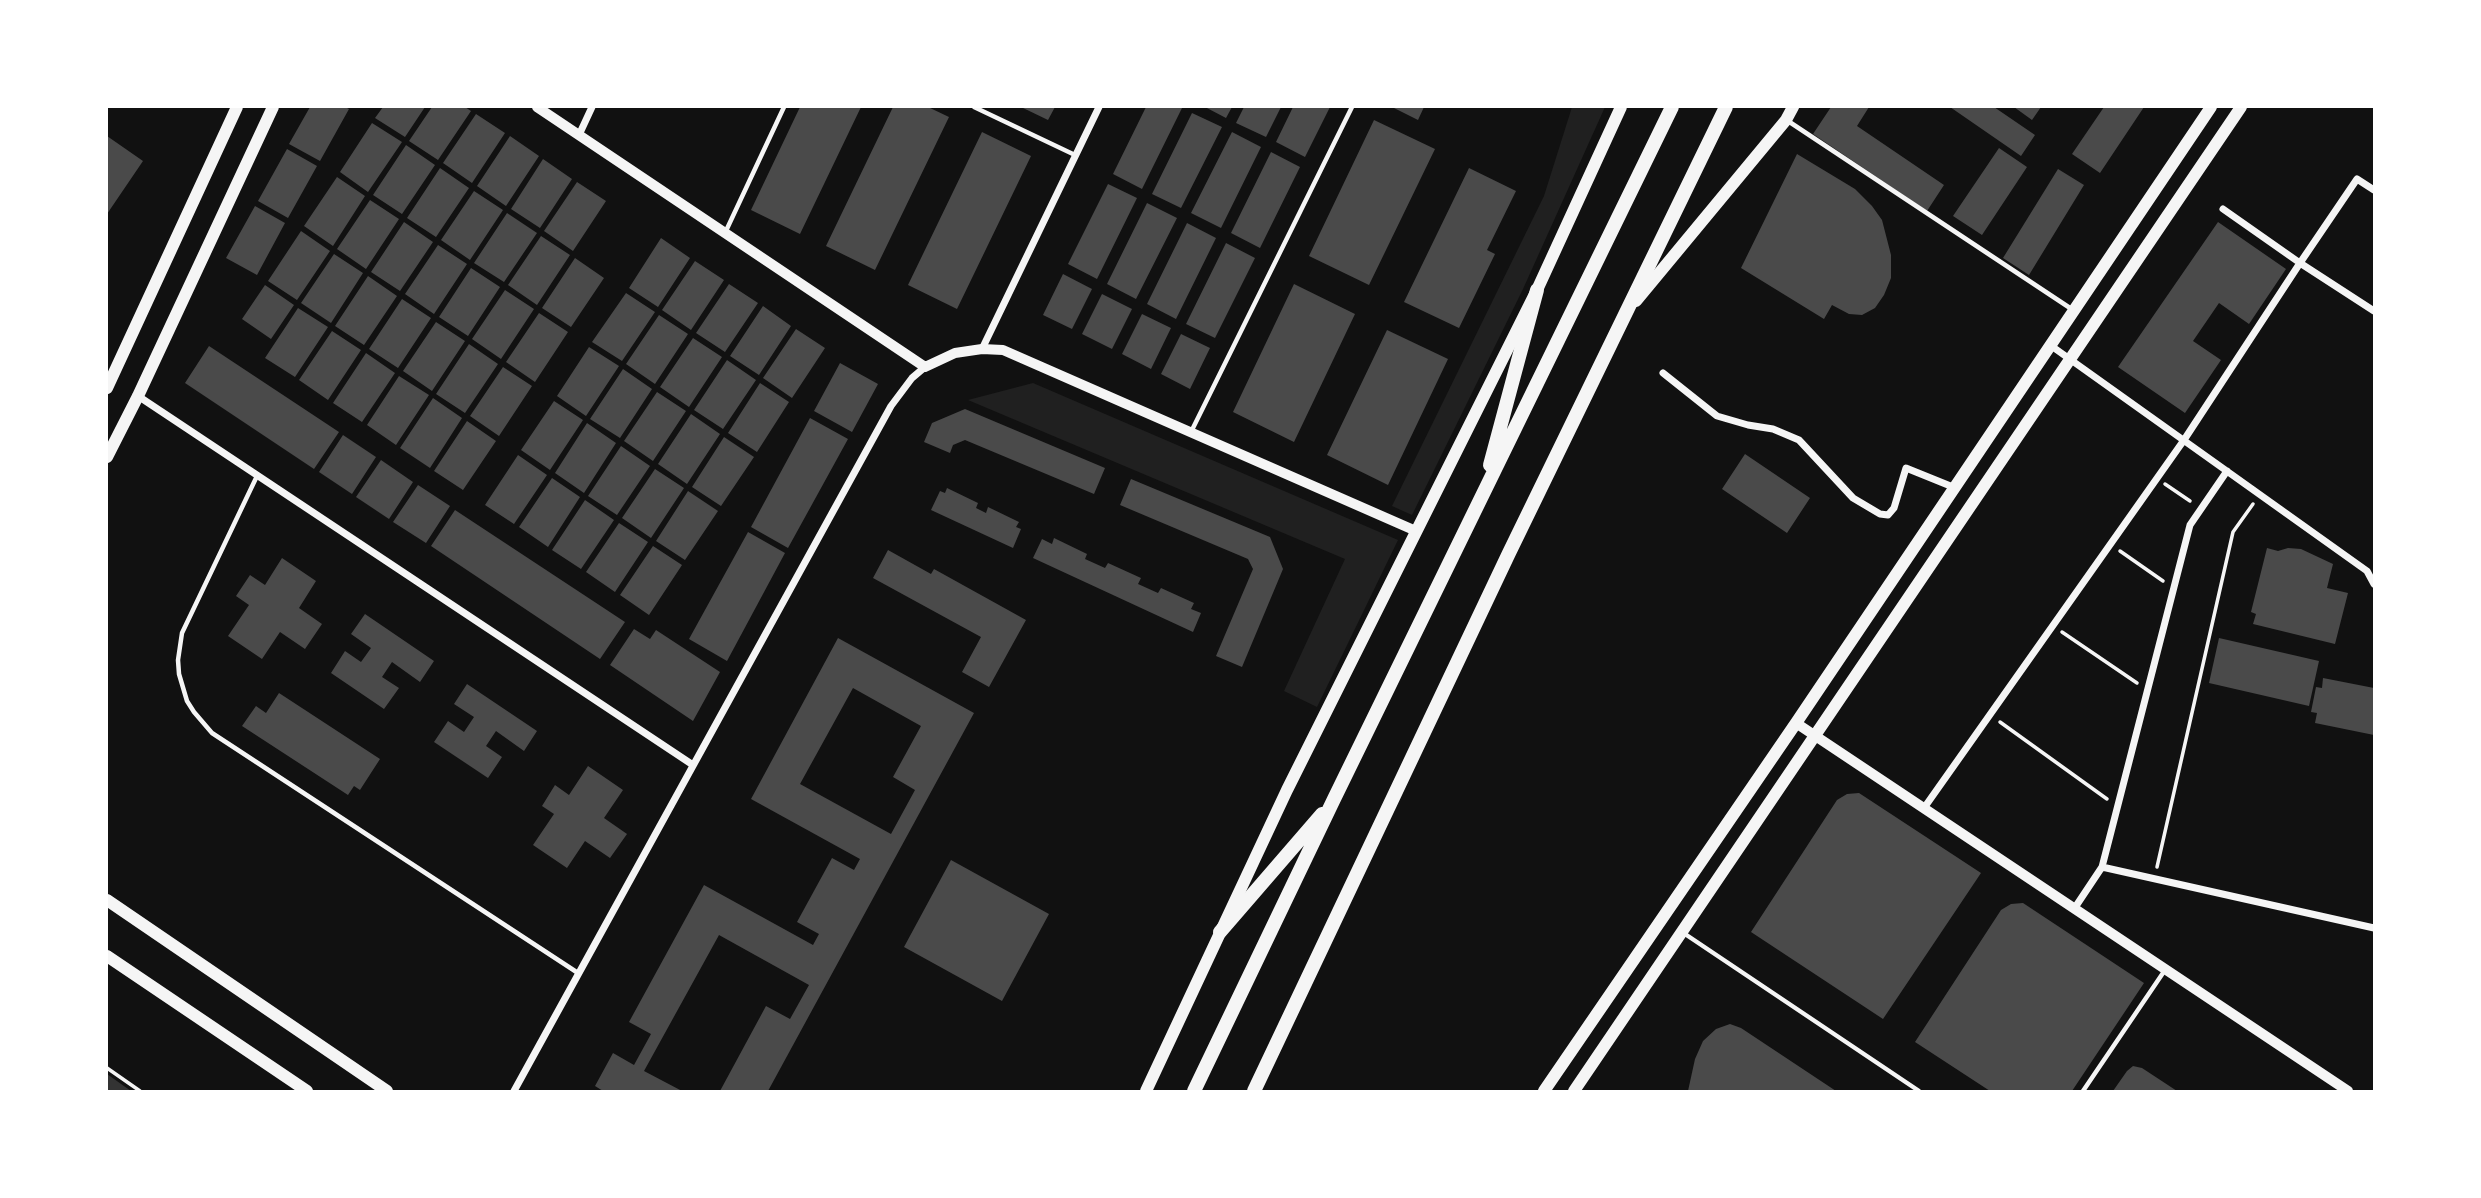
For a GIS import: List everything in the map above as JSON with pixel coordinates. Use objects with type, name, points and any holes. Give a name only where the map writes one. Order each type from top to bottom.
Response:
[{"type":"highway","points":[[1194,1091],[1672,107]]},
{"type":"highway","points":[[1254,1091],[1509,552],[1726,107]]},
{"type":"highway","points":[[1480,498],[1537,290]]},
{"type":"highway","points":[[1220,932],[1334,799]]},
{"type":"main road","points":[[107,388],[237,107]]},
{"type":"main road","points":[[107,457],[138,397],[273,107]]},
{"type":"main road","points":[[1146,1091],[1287,790],[1537,290],[1621,107]]},
{"type":"main road","points":[[1626,312],[1786,120],[1793,107]]},
{"type":"main road","points":[[1544,1091],[1796,723],[2211,107]]},
{"type":"main road","points":[[1574,1091],[2241,107]]},
{"type":"main road","points":[[107,900],[387,1091]]},
{"type":"main road","points":[[107,956],[307,1091]]},
{"type":"street","points":[[537,107],[925,367]]},
{"type":"street","points":[[579,135],[592,107]]},
{"type":"street","points":[[982,349],[1099,107]]},
{"type":"street","points":[[1924,808],[2184,440],[2357,179],[2374,190]]},
{"type":"street","points":[[2223,209],[2374,311]]},
{"type":"street","points":[[2050,345],[2367,571],[2374,584]]},
{"type":"street","points":[[514,1091],[891,406],[912,378],[925,367],[955,354],[982,349],[1003,350],[1416,531]]},
{"type":"street","points":[[1663,373],[1717,416],[1773,429],[1799,440],[1853,498],[1880,514],[1888,515],[1894,508],[1906,468],[1953,487]]},
{"type":"street","points":[[138,397],[693,765]]},
{"type":"street","points":[[2074,909],[2102,867],[2190,525],[2227,471]]},
{"type":"street","points":[[1796,723],[2348,1091]]},
{"type":"street","points":[[2102,867],[2374,928]]},
{"type":"lane","points":[[725,233],[784,107]]},
{"type":"lane","points":[[974,107],[1076,156]]},
{"type":"lane","points":[[1191,432],[1352,107]]},
{"type":"lane","points":[[1786,120],[2073,310]]},
{"type":"lane","points":[[257,476],[182,633],[179,674],[182,688],[194,712],[212,733],[579,974]]},
{"type":"lane","points":[[1682,932],[1919,1091]]},
{"type":"lane","points":[[2083,1091],[2165,970]]},
{"type":"path","points":[[2157,478],[2201,509]]},
{"type":"path","points":[[2154,879],[2233,532],[2260,494]]},
{"type":"path","points":[[2111,545],[2173,588]]},
{"type":"path","points":[[2054,626],[2147,690]]},
{"type":"path","points":[[1991,716],[2118,806]]},
{"type":"path","points":[[107,1068],[140,1091]]},
{"type":"shaded area","points":[[1572,107],[1605,107],[1523,289],[1412,515],[1392,506],[1544,196]]},
{"type":"shaded area","points":[[1033,383],[1398,540],[1317,707],[1284,691],[1345,559],[968,400]]},
{"type":"shaded area","points":[[107,1074],[131,1091],[107,1091]]},
{"type":"building","points":[[310,107],[349,109],[320,161],[289,144]]},
{"type":"building","points":[[383,107],[425,107],[405,137],[375,118]]},
{"type":"building","points":[[432,107],[465,107],[471,111],[438,160],[409,141]]},
{"type":"building","points":[[800,107],[861,107],[800,234],[751,210]]},
{"type":"building","points":[[893,107],[928,107],[949,117],[875,270],[826,246]]},
{"type":"building","points":[[1021,107],[1055,107],[1048,120]]},
{"type":"building","points":[[1146,107],[1182,108],[1142,189],[1113,174]]},
{"type":"building","points":[[1205,107],[1232,107],[1226,118]]},
{"type":"building","points":[[1244,107],[1281,107],[1266,137],[1236,123]]},
{"type":"building","points":[[1293,107],[1330,107],[1305,157],[1276,142]]},
{"type":"building","points":[[1392,107],[1424,107],[1418,120]]},
{"type":"building","points":[[1831,107],[1869,107],[1857,126],[1944,185],[1927,211],[1813,134]]},
{"type":"building","points":[[1950,107],[1994,107],[2035,135],[2021,156]]},
{"type":"building","points":[[2014,107],[2041,107],[2032,120]]},
{"type":"building","points":[[2104,107],[2144,107],[2100,173],[2072,154]]},
{"type":"building","points":[[1192,113],[1222,127],[1181,208],[1152,194]]},
{"type":"building","points":[[476,114],[505,133],[472,183],[443,163]]},
{"type":"building","points":[[1374,120],[1435,149],[1369,285],[1309,256]]},
{"type":"building","points":[[372,123],[402,142],[368,192],[340,172]]},
{"type":"building","points":[[982,132],[1031,156],[957,309],[908,285]]},
{"type":"building","points":[[1232,132],[1261,147],[1221,228],[1191,213]]},
{"type":"building","points":[[107,136],[143,161],[107,214]]},
{"type":"building","points":[[510,136],[539,156],[506,206],[477,186]]},
{"type":"building","points":[[406,145],[435,165],[402,214],[373,195]]},
{"type":"building","points":[[1999,148],[2027,167],[1982,235],[1953,216]]},
{"type":"building","points":[[287,149],[317,166],[288,218],[258,201]]},
{"type":"building","points":[[1271,152],[1300,167],[1260,248],[1231,233]]},
{"type":"building","points":[[1797,154],[1855,189],[1882,220],[1891,255],[1891,278],[1875,308],[1862,315],[1849,314],[1832,305],[1824,319],[1741,268]]},
{"type":"building","points":[[543,159],[572,179],[540,228],[511,209]]},
{"type":"building","points":[[440,168],[469,188],[436,237],[407,218]]},
{"type":"building","points":[[1469,168],[1516,191],[1487,250],[1495,254],[1459,328],[1404,302]]},
{"type":"building","points":[[2058,169],[2084,185],[2029,275],[2003,258]]},
{"type":"building","points":[[337,177],[365,196],[333,246],[304,226]]},
{"type":"building","points":[[577,182],[606,201],[573,251],[544,231]]},
{"type":"building","points":[[1108,184],[1137,198],[1097,279],[1068,264]]},
{"type":"building","points":[[474,191],[503,210],[470,260],[441,240]]},
{"type":"building","points":[[370,200],[399,219],[366,269],[337,249]]},
{"type":"building","points":[[1147,203],[1177,218],[1136,299],[1107,284]]},
{"type":"building","points":[[255,206],[285,223],[257,275],[226,258]]},
{"type":"building","points":[[507,213],[537,233],[504,282],[474,263]]},
{"type":"building","points":[[404,222],[433,242],[400,291],[371,272]]},
{"type":"building","points":[[2218,222],[2286,269],[2249,324],[2219,303],[2193,341],[2221,360],[2185,413],[2118,367]]},
{"type":"building","points":[[1187,223],[1216,238],[1176,319],[1147,304]]},
{"type":"building","points":[[301,231],[330,251],[297,300],[268,281]]},
{"type":"building","points":[[541,236],[570,255],[537,305],[508,285]]},
{"type":"building","points":[[661,238],[690,258],[658,307],[629,288]]},
{"type":"building","points":[[1226,243],[1255,258],[1215,338],[1186,324]]},
{"type":"building","points":[[438,245],[467,264],[434,314],[405,294]]},
{"type":"building","points":[[334,254],[363,273],[331,323],[301,303]]},
{"type":"building","points":[[575,258],[604,278],[571,327],[542,308]]},
{"type":"building","points":[[695,261],[724,280],[691,330],[662,310]]},
{"type":"building","points":[[471,268],[500,287],[468,336],[439,317]]},
{"type":"building","points":[[1063,274],[1092,289],[1072,329],[1043,315]]},
{"type":"building","points":[[368,276],[397,296],[364,345],[335,326]]},
{"type":"building","points":[[729,284],[758,303],[725,352],[696,333]]},
{"type":"building","points":[[1294,284],[1355,314],[1294,442],[1233,412]]},
{"type":"building","points":[[265,285],[294,305],[271,339],[242,319]]},
{"type":"building","points":[[505,290],[534,309],[501,359],[472,339]]},
{"type":"building","points":[[626,293],[655,312],[622,361],[592,342]]},
{"type":"building","points":[[1102,294],[1132,309],[1112,349],[1082,334]]},
{"type":"building","points":[[402,299],[431,318],[398,368],[369,349]]},
{"type":"building","points":[[763,306],[791,326],[759,375],[730,356]]},
{"type":"building","points":[[298,308],[328,327],[295,377],[265,358]]},
{"type":"building","points":[[539,313],[568,332],[535,382],[506,362]]},
{"type":"building","points":[[1142,314],[1171,328],[1151,369],[1122,354]]},
{"type":"building","points":[[659,315],[688,334],[655,384],[626,364]]},
{"type":"building","points":[[436,322],[465,341],[432,391],[403,371]]},
{"type":"building","points":[[796,329],[825,348],[792,398],[763,378]]},
{"type":"building","points":[[1387,330],[1448,359],[1388,485],[1327,455]]},
{"type":"building","points":[[332,331],[361,350],[328,400],[299,380]]},
{"type":"building","points":[[1181,334],[1210,348],[1190,389],[1161,374]]},
{"type":"building","points":[[693,338],[722,357],[689,407],[660,387]]},
{"type":"building","points":[[469,344],[498,364],[465,413],[436,394]]},
{"type":"building","points":[[209,346],[339,432],[314,469],[185,383]]},
{"type":"building","points":[[589,347],[619,366],[586,416],[557,396]]},
{"type":"building","points":[[366,353],[395,373],[362,422],[333,403]]},
{"type":"building","points":[[727,360],[756,380],[723,429],[694,410]]},
{"type":"building","points":[[840,363],[878,384],[852,432],[814,411]]},
{"type":"building","points":[[503,367],[532,386],[499,436],[470,416]]},
{"type":"building","points":[[623,369],[652,389],[620,438],[590,419]]},
{"type":"building","points":[[399,376],[429,395],[396,445],[367,425]]},
{"type":"building","points":[[760,383],[789,402],[757,452],[728,433]]},
{"type":"building","points":[[657,392],[686,411],[653,461],[624,441]]},
{"type":"building","points":[[433,398],[462,418],[430,468],[400,448]]},
{"type":"building","points":[[554,401],[583,420],[550,470],[521,450]]},
{"type":"building","points":[[965,409],[1105,468],[1094,494],[965,440],[953,445],[950,453],[924,442],[932,423]]},
{"type":"building","points":[[691,414],[720,434],[687,484],[658,464]]},
{"type":"building","points":[[810,418],[848,439],[788,548],[751,527]]},
{"type":"building","points":[[467,421],[496,441],[463,490],[434,471]]},
{"type":"building","points":[[587,423],[616,443],[584,493],[555,473]]},
{"type":"building","points":[[343,435],[376,457],[352,494],[319,472]]},
{"type":"building","points":[[724,437],[754,457],[721,506],[692,487]]},
{"type":"building","points":[[621,446],[650,466],[617,515],[588,496]]},
{"type":"building","points":[[1745,454],[1810,498],[1787,533],[1722,489]]},
{"type":"building","points":[[518,455],[547,475],[514,524],[485,505]]},
{"type":"building","points":[[381,460],[413,482],[389,519],[356,497]]},
{"type":"building","points":[[655,469],[684,488],[651,538],[622,518]]},
{"type":"building","points":[[552,478],[580,497],[548,547],[519,527]]},
{"type":"building","points":[[1131,479],[1270,537],[1283,569],[1242,667],[1216,656],[1253,569],[1248,559],[1120,505]]},
{"type":"building","points":[[418,485],[450,506],[426,543],[393,522]]},
{"type":"building","points":[[947,488],[978,503],[976,508],[986,513],[988,507],[1019,522],[1016,527],[1021,529],[1013,548],[931,510],[940,491],[945,493]]},
{"type":"building","points":[[688,491],[718,511],[685,560],[656,541]]},
{"type":"building","points":[[585,500],[614,520],[581,569],[552,550]]},
{"type":"building","points":[[455,510],[625,622],[600,659],[431,546]]},
{"type":"building","points":[[619,523],[648,542],[615,592],[586,572]]},
{"type":"building","points":[[748,532],[785,553],[727,661],[689,639]]},
{"type":"building","points":[[1054,538],[1087,554],[1085,559],[1105,568],[1108,563],[1141,578],[1138,584],[1158,593],[1161,588],[1194,603],[1191,609],[1201,613],[1193,632],[1033,558],[1042,539],[1052,544]]},
{"type":"building","points":[[653,546],[682,565],[649,615],[620,595]]},
{"type":"building","points":[[2267,548],[2278,551],[2288,548],[2301,549],[2333,564],[2327,588],[2348,593],[2335,644],[2253,624],[2256,614],[2251,612]]},
{"type":"building","points":[[888,550],[931,574],[934,569],[1026,620],[989,687],[962,672],[981,637],[873,578]]},
{"type":"building","points":[[282,558],[316,581],[299,608],[322,624],[305,649],[280,632],[262,659],[228,636],[249,605],[236,596],[250,575],[265,585]]},
{"type":"building","points":[[365,614],[434,661],[420,682],[392,662],[382,677],[399,688],[384,709],[331,673],[345,651],[361,662],[371,648],[351,634]]},
{"type":"building","points":[[634,629],[650,639],[656,630],[720,672],[693,721],[610,665]]},
{"type":"building","points":[[838,638],[974,713],[768,1091],[720,1091],[766,1006],[790,1019],[809,985],[719,935],[644,1071],[682,1091],[603,1091],[595,1086],[613,1053],[634,1065],[651,1034],[629,1022],[704,885],[813,945],[819,934],[797,922],[832,858],[854,870],[860,859],[751,799]],"holes":[[[853,688],[921,726],[893,777],[915,790],[891,834],[800,784]]]},
{"type":"building","points":[[2219,638],[2319,661],[2309,706],[2209,683]]},
{"type":"building","points":[[2323,678],[2374,688],[2374,735],[2315,723],[2317,713],[2311,712],[2316,687],[2322,688]]},
{"type":"building","points":[[467,684],[537,731],[524,751],[496,731],[486,746],[502,757],[488,778],[434,742],[448,721],[464,732],[474,717],[454,704]]},
{"type":"building","points":[[279,693],[380,759],[360,790],[354,786],[348,795],[242,726],[256,706],[266,713]]},
{"type":"building","points":[[588,766],[623,790],[604,818],[627,834],[610,858],[585,841],[567,868],[533,845],[554,814],[542,806],[555,785],[569,795]]},
{"type":"building","points":[[1859,793],[1981,873],[1883,1019],[1751,932],[1837,800],[1847,794]]},
{"type":"building","points":[[951,860],[1049,914],[1002,1001],[904,947]]},
{"type":"building","points":[[2023,903],[2144,983],[2072,1091],[1990,1091],[1915,1042],[2001,910],[2011,904]]},
{"type":"building","points":[[1730,1024],[1741,1028],[1836,1091],[1688,1091],[1695,1059],[1703,1041],[1716,1029]]},
{"type":"building","points":[[2133,1066],[2142,1068],[2177,1091],[2113,1091]]}]
